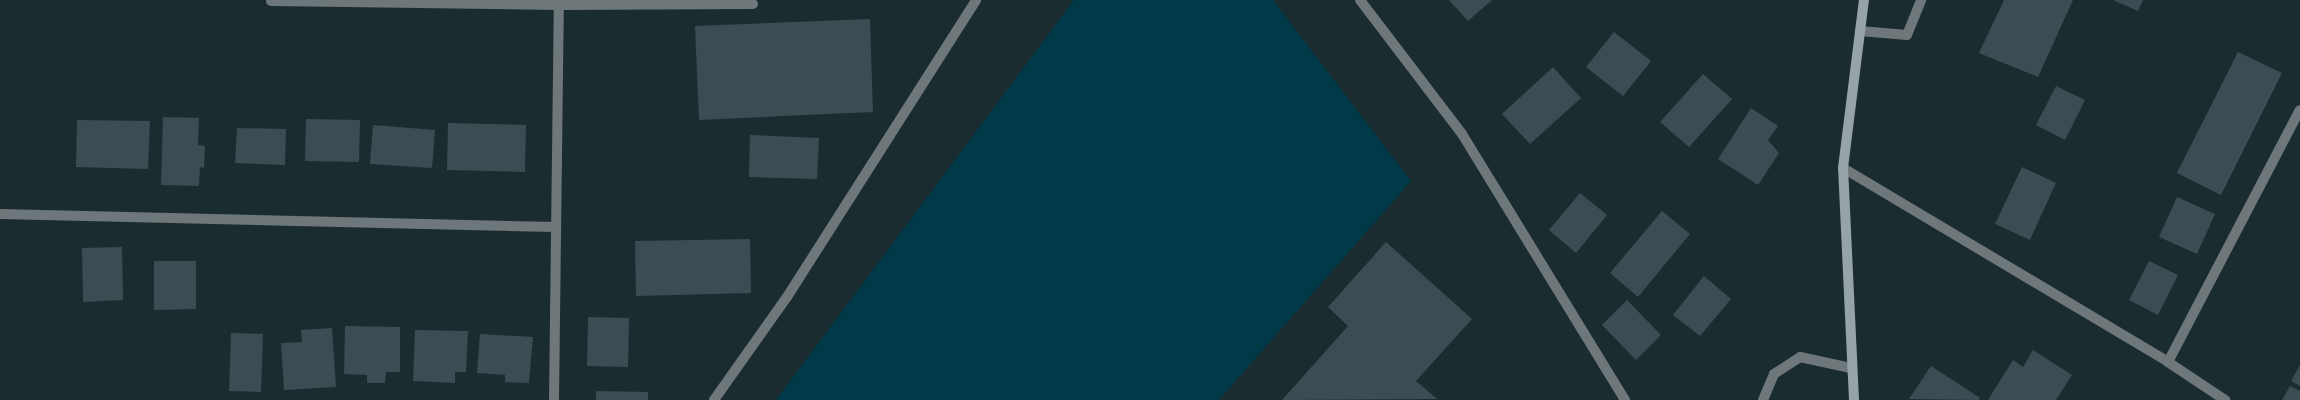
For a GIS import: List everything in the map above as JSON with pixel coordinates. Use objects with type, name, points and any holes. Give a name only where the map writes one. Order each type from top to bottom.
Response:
[{"type":"street","points":[[714,400],[787,297],[976,0]]},
{"type":"street","points":[[1360,0],[1462,134],[1625,400]]},
{"type":"street","points":[[1854,400],[1843,168],[1864,0]]},
{"type":"street","points":[[1860,31],[1907,35],[1921,0]]},
{"type":"street","points":[[271,1],[753,4]]},
{"type":"street","points":[[554,400],[559,2]]},
{"type":"street","points":[[2168,362],[2300,110]]},
{"type":"street","points":[[1843,168],[2168,362],[2225,400]]},
{"type":"street","points":[[0,214],[556,227]]},
{"type":"street","points":[[1763,400],[1774,374],[1800,358],[1851,368]]},
{"type":"shaded area","points":[[1074,0],[1273,0],[1411,181],[1219,400],[776,400]]},
{"type":"building","points":[[1449,0],[1492,0],[1468,21]]},
{"type":"building","points":[[2004,0],[2073,0],[2038,77],[1979,53]]},
{"type":"building","points":[[2113,0],[2143,0],[2138,11]]},
{"type":"building","points":[[870,19],[873,112],[699,120],[695,26]]},
{"type":"building","points":[[1614,32],[1651,61],[1623,96],[1586,67]]},
{"type":"building","points":[[2238,52],[2282,73],[2221,195],[2177,173]]},
{"type":"building","points":[[1553,67],[1581,98],[1530,144],[1502,114]]},
{"type":"building","points":[[1703,74],[1732,99],[1689,147],[1660,122]]},
{"type":"building","points":[[2056,86],[2085,100],[2065,140],[2036,125]]},
{"type":"building","points":[[1751,108],[1778,126],[1768,140],[1779,153],[1758,185],[1718,159]]},
{"type":"building","points":[[163,117],[199,118],[198,145],[205,146],[204,168],[200,167],[199,186],[161,185]]},
{"type":"building","points":[[306,119],[360,120],[359,162],[305,161]]},
{"type":"building","points":[[77,120],[150,121],[148,169],[76,167]]},
{"type":"building","points":[[448,123],[526,125],[525,172],[447,170]]},
{"type":"building","points":[[373,125],[435,130],[432,168],[370,164]]},
{"type":"building","points":[[237,128],[286,129],[285,165],[235,163]]},
{"type":"building","points":[[750,135],[819,138],[817,179],[749,177]]},
{"type":"building","points":[[2022,167],[2056,183],[2030,240],[1995,224]]},
{"type":"building","points":[[1580,193],[1607,215],[1576,253],[1549,230]]},
{"type":"building","points":[[2177,197],[2215,214],[2197,254],[2159,237]]},
{"type":"building","points":[[1662,211],[1690,234],[1638,297],[1610,273]]},
{"type":"building","points":[[750,239],[751,293],[636,296],[635,241]]},
{"type":"building","points":[[1386,242],[1472,319],[1416,381],[1437,399],[1282,400],[1348,326],[1328,307]]},
{"type":"building","points":[[122,247],[123,300],[83,302],[82,248]]},
{"type":"building","points":[[154,261],[196,261],[196,309],[154,310]]},
{"type":"building","points":[[2149,261],[2178,275],[2158,315],[2129,300]]},
{"type":"building","points":[[1704,276],[1731,299],[1700,336],[1673,315]]},
{"type":"building","points":[[1627,300],[1661,335],[1636,360],[1602,325]]},
{"type":"building","points":[[588,317],[629,318],[628,367],[587,366]]},
{"type":"building","points":[[345,326],[400,327],[400,372],[386,372],[385,383],[367,383],[367,375],[344,374]]},
{"type":"building","points":[[332,328],[336,387],[284,390],[281,343],[302,342],[301,330]]},
{"type":"building","points":[[415,330],[468,331],[466,372],[455,372],[455,383],[413,381]]},
{"type":"building","points":[[231,333],[263,334],[261,392],[229,391]]},
{"type":"building","points":[[480,334],[533,337],[529,383],[505,382],[505,375],[477,373]]},
{"type":"building","points":[[2033,350],[2072,375],[2056,400],[1988,400],[2013,360],[2023,367]]},
{"type":"building","points":[[2300,365],[2300,386],[2291,381]]},
{"type":"building","points":[[1931,366],[1980,398],[1979,400],[1909,399]]},
{"type":"building","points":[[2290,386],[2300,391],[2300,400],[2282,400]]},
{"type":"building","points":[[596,391],[648,392],[648,400],[596,400]]}]
